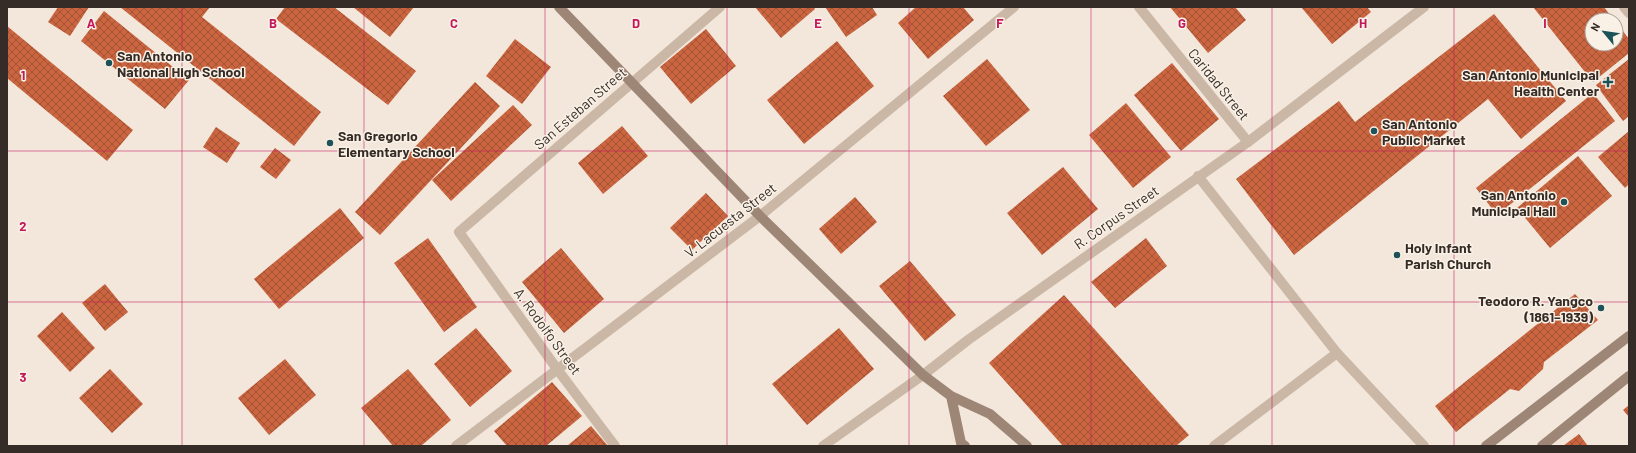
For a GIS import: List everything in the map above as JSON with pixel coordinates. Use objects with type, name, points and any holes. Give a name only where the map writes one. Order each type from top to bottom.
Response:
[{"type":"main road","points":[[559,7],[760,216],[923,375],[951,396],[990,414],[1027,446]]},
{"type":"main road","points":[[1486,446],[1629,336]]},
{"type":"main road","points":[[1542,446],[1629,376]]},
{"type":"main road","points":[[951,396],[961,443],[965,446]]},
{"type":"street","name":"San Esteban Street","points":[[459,232],[720,7]]},
{"type":"street","name":"V. Lacuesta Street","points":[[456,446],[760,216],[1014,7]]},
{"type":"street","name":"Caridad Street","points":[[1139,7],[1248,142]]},
{"type":"street","name":"R. Corpus Street","points":[[823,446],[923,375],[968,340],[1248,142],[1424,7]]},
{"type":"street","points":[[1624,7],[1629,13]]},
{"type":"street","points":[[1198,176],[1337,353],[1424,446]]},
{"type":"street","name":"A. Rodolfo Street","points":[[459,232],[557,369],[615,446]]},
{"type":"street","points":[[1214,446],[1337,353]]},
{"type":"building","points":[[58,7],[89,7],[70,36],[48,22]]},
{"type":"building","points":[[120,7],[210,7],[202,17],[321,112],[294,146]]},
{"type":"building","points":[[285,7],[334,7],[416,71],[388,105],[276,19]]},
{"type":"building","points":[[353,7],[414,7],[390,37]]},
{"type":"building","points":[[755,7],[814,7],[815,9],[781,38]]},
{"type":"building","points":[[825,7],[872,7],[877,15],[846,37]]},
{"type":"building","points":[[916,7],[963,7],[974,20],[928,59],[898,23]]},
{"type":"building","points":[[1170,7],[1235,7],[1246,20],[1208,53]]},
{"type":"building","points":[[1301,7],[1367,7],[1371,12],[1332,44]]},
{"type":"building","points":[[1533,7],[1604,7],[1608,12],[1584,12],[1584,52],[1624,52],[1624,32],[1629,39],[1629,53],[1593,82]]},
{"type":"building","points":[[104,11],[189,80],[165,109],[81,41]]},
{"type":"building","name":"San Antonio Public Market","points":[[1494,14],[1566,101],[1521,139],[1488,99],[1294,255],[1236,179],[1339,101],[1355,122]]},
{"type":"building","points":[[7,26],[133,130],[107,161],[7,78]]},
{"type":"building","points":[[706,29],[736,66],[691,104],[660,67]]},
{"type":"building","points":[[515,39],[551,67],[522,104],[486,76]]},
{"type":"building","points":[[837,41],[874,86],[804,144],[767,100]]},
{"type":"building","points":[[987,59],[1030,110],[986,146],[943,96]]},
{"type":"building","points":[[1629,59],[1629,116],[1623,121],[1596,85]]},
{"type":"building","points":[[1172,63],[1219,119],[1181,151],[1134,95]]},
{"type":"building","points":[[475,82],[500,106],[380,235],[355,212]]},
{"type":"building","points":[[1593,93],[1615,121],[1497,215],[1476,188]]},
{"type":"building","points":[[1126,103],[1171,157],[1133,188],[1089,135]]},
{"type":"building","points":[[513,105],[532,125],[451,201],[432,180]]},
{"type":"building","points":[[622,126],[648,156],[603,194],[578,163]]},
{"type":"building","points":[[216,127],[240,143],[227,163],[203,147]]},
{"type":"building","points":[[1629,131],[1629,184],[1625,188],[1598,157]]},
{"type":"building","points":[[275,148],[291,160],[276,179],[260,167]]},
{"type":"building","name":"San Antonio Municipal Hall","points":[[1578,156],[1612,196],[1550,248],[1517,208]]},
{"type":"building","points":[[1063,167],[1098,209],[1042,255],[1007,213]]},
{"type":"building","points":[[706,193],[728,216],[692,250],[670,228]]},
{"type":"building","points":[[855,197],[877,222],[841,254],[819,229]]},
{"type":"building","points":[[340,208],[364,238],[279,309],[254,279]]},
{"type":"building","points":[[428,238],[477,307],[444,332],[394,263]]},
{"type":"building","points":[[1146,238],[1167,266],[1115,308],[1091,282]]},
{"type":"building","points":[[561,248],[604,299],[564,333],[522,282]]},
{"type":"building","points":[[910,261],[956,315],[925,341],[879,286]]},
{"type":"building","points":[[105,284],[128,312],[105,331],[82,303]]},
{"type":"building","points":[[1575,294],[1598,320],[1544,362],[1543,369],[1519,391],[1510,389],[1456,432],[1435,406]]},
{"type":"building","points":[[1064,295],[1189,435],[1176,446],[1063,446],[989,363]]},
{"type":"building","points":[[62,312],[95,348],[70,372],[37,336]]},
{"type":"building","points":[[476,328],[512,371],[470,407],[434,364]]},
{"type":"building","points":[[839,328],[874,369],[807,425],[772,384]]},
{"type":"building","points":[[285,359],[316,395],[269,435],[238,398]]},
{"type":"building","points":[[110,369],[143,404],[112,433],[79,398]]},
{"type":"building","points":[[408,369],[451,420],[421,446],[393,446],[361,408]]},
{"type":"building","points":[[552,382],[582,416],[546,446],[507,446],[494,431]]},
{"type":"building","points":[[1629,405],[1629,417],[1623,410]]},
{"type":"building","points":[[591,426],[608,446],[567,446]]},
{"type":"building","points":[[1579,434],[1588,446],[1563,446]]},
{"type":"place","name":"San Antonio National High School","points":[[109,63]]},
{"type":"place","name":"San Antonio Municipal Health Center","points":[[1608,82]]},
{"type":"place","name":"San Antonio Public Market","points":[[1374,131]]},
{"type":"place","name":"San Gregorio Elementary School","points":[[330,143]]},
{"type":"place","name":"San Antonio Municipal Hall","points":[[1564,202]]},
{"type":"place","name":"Holy Infant Parish Church","points":[[1397,255]]},
{"type":"place","name":"Teodoro R. Yangco (1861–1939)","points":[[1601,308]]}]
